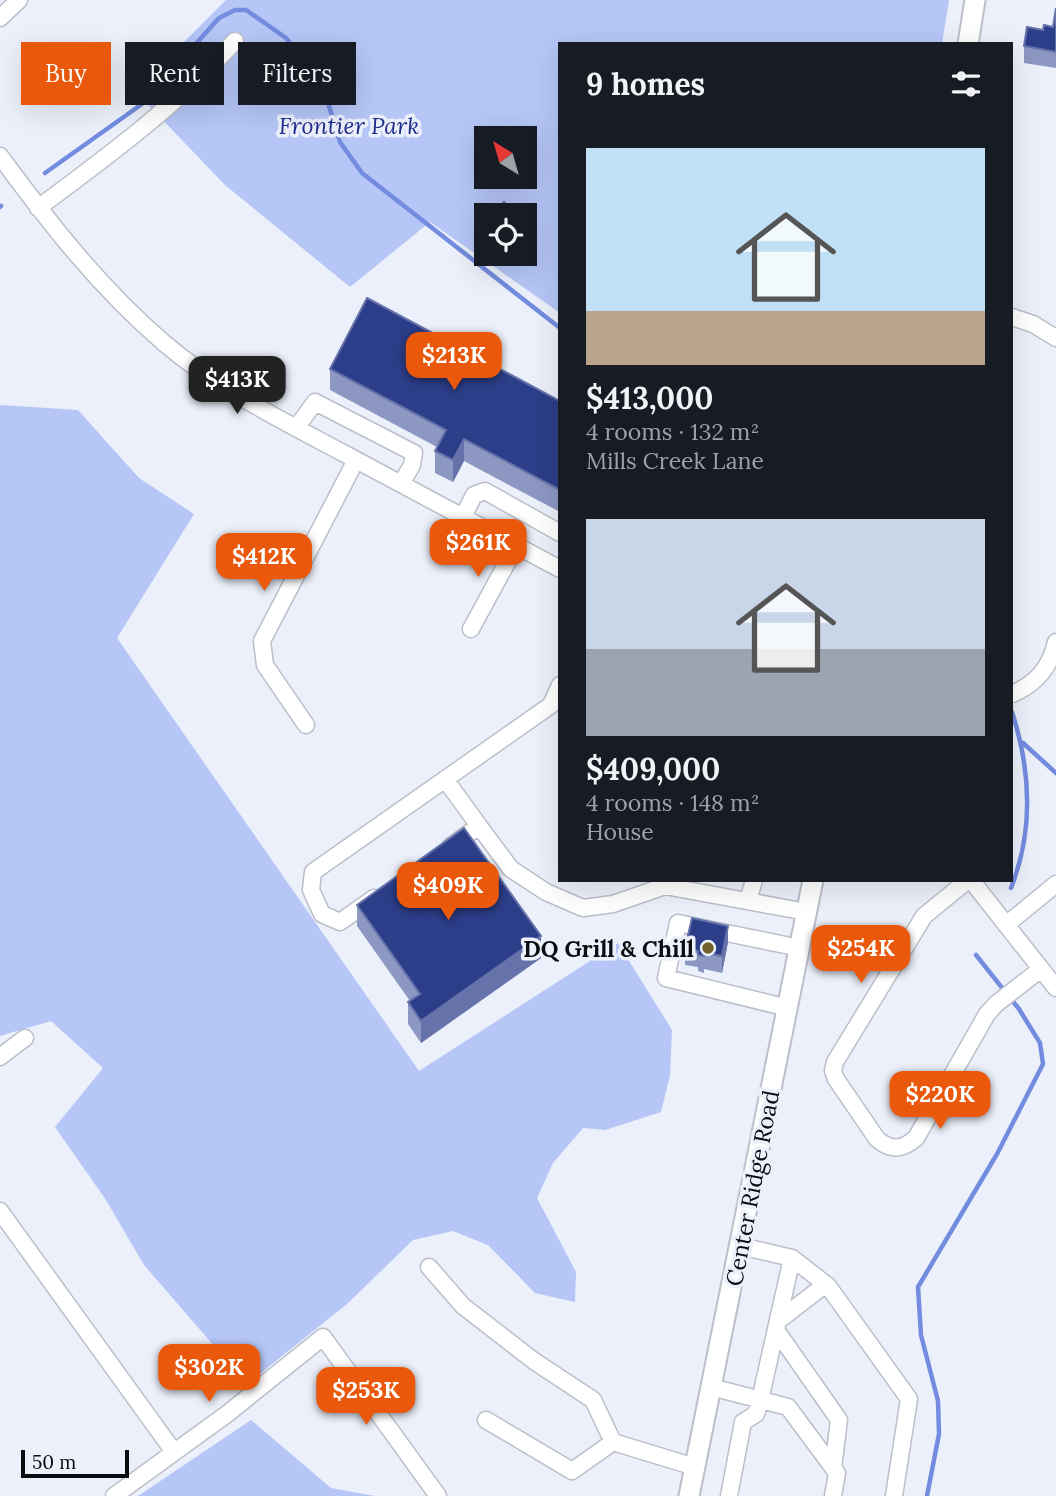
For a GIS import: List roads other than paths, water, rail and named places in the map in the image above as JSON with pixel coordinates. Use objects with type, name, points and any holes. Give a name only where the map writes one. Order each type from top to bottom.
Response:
[{"type":"main road","points":[[968,42],[975,0]]},
{"type":"main road","name":"Center Ridge Road","points":[[690,1496],[813,882]]},
{"type":"street","points":[[0,18],[19,0]]},
{"type":"street","points":[[38,208],[161,116],[200,80],[235,41]]},
{"type":"street","points":[[0,156],[80,262],[121,305],[166,345],[214,380],[296,428],[558,568]]},
{"type":"street","points":[[1013,317],[1033,324],[1056,338]]},
{"type":"street","points":[[296,428],[315,402],[400,444],[414,453],[412,465],[401,484]]},
{"type":"street","points":[[306,725],[265,665],[262,640],[265,629],[356,460]]},
{"type":"street","points":[[463,517],[474,495],[485,491],[558,532]]},
{"type":"street","points":[[471,629],[516,546]]},
{"type":"street","points":[[1013,694],[1040,677],[1050,663],[1056,642]]},
{"type":"street","points":[[393,885],[340,922],[322,914],[311,890],[313,872],[444,779],[555,712]]},
{"type":"street","points":[[444,779],[510,869],[546,892],[583,908],[613,904],[671,884],[807,912]]},
{"type":"street","points":[[436,855],[479,826]]},
{"type":"street","points":[[748,901],[753,882]]},
{"type":"street","points":[[967,882],[924,916],[835,1062],[833,1071],[836,1080],[886,1146],[897,1149],[916,1138],[975,1031],[996,1004],[1041,969]]},
{"type":"street","points":[[972,882],[1056,988]]},
{"type":"street","points":[[1006,925],[1056,884]]},
{"type":"street","points":[[788,1008],[666,978],[678,923],[800,948]]},
{"type":"street","points":[[0,1057],[25,1038]]},
{"type":"street","points":[[0,1211],[174,1451]]},
{"type":"street","points":[[740,1246],[792,1258],[825,1284],[909,1399],[894,1496]]},
{"type":"street","points":[[729,1496],[743,1422],[756,1414],[760,1400],[792,1258]]},
{"type":"street","points":[[429,1267],[463,1306],[534,1361],[593,1400],[613,1442],[695,1466]]},
{"type":"street","points":[[777,1325],[825,1284]]},
{"type":"street","points":[[777,1325],[839,1420],[833,1468]]},
{"type":"street","points":[[114,1496],[323,1337],[438,1496]]},
{"type":"street","points":[[712,1387],[788,1407],[837,1473],[833,1496]]},
{"type":"street","points":[[486,1420],[572,1471],[613,1442]]},
{"type":"waterway","points":[[45,173],[142,104],[219,18],[235,10],[246,10],[286,38],[323,86],[340,142],[362,173],[558,326]]},
{"type":"waterway","points":[[1013,716],[1023,756],[1027,800],[1024,844],[1013,882]]},
{"type":"waterway","points":[[1023,743],[1056,773]]},
{"type":"waterway","points":[[1011,888],[1013,882]]},
{"type":"waterway","points":[[927,1496],[939,1434],[938,1401],[921,1335],[918,1287],[997,1154],[1043,1064],[1040,1043],[1019,1009],[976,955]]},
{"type":"place","name":"DQ Grill & Chill","points":[[708,948]]},
{"type":"park label","name":"Frontier Park","points":[[349,125]]}]
